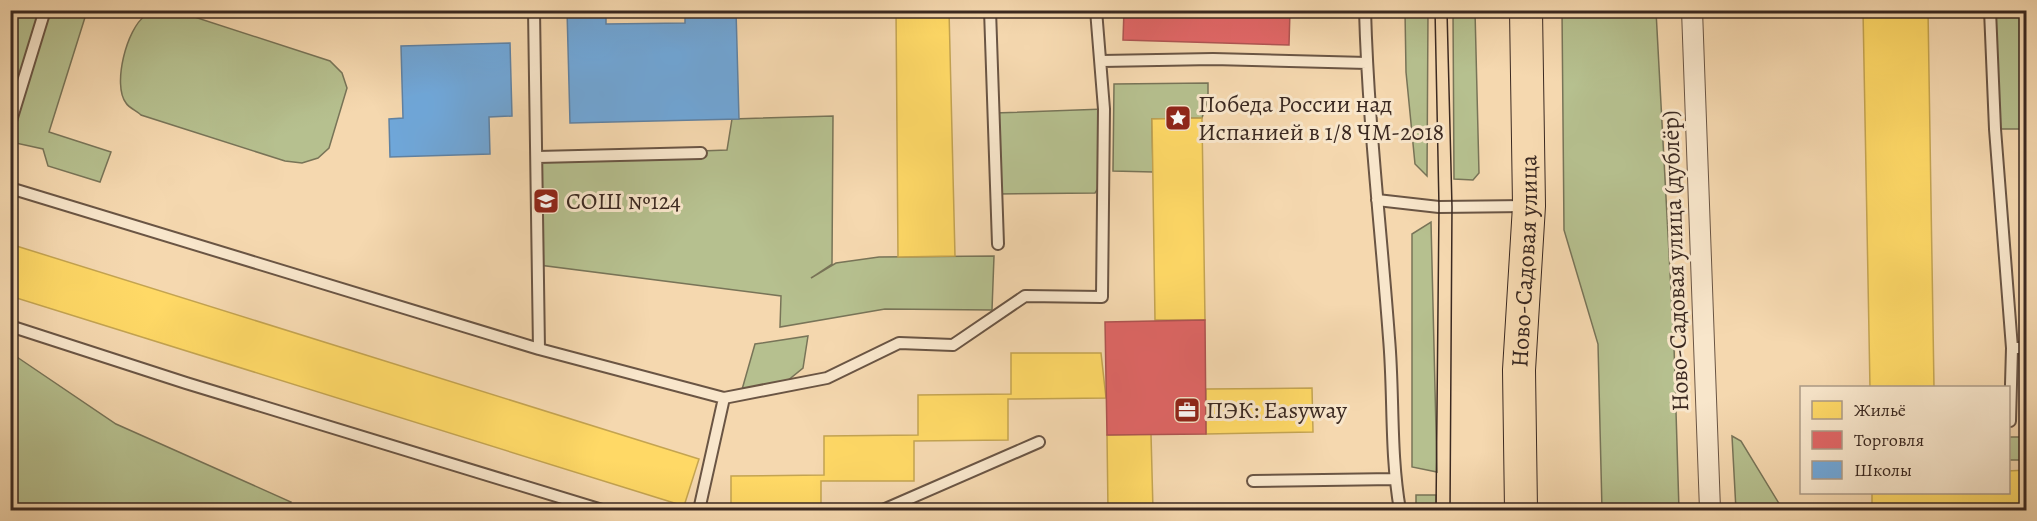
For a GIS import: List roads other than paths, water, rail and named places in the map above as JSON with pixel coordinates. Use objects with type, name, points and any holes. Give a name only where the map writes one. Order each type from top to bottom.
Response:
[{"type":"main road","name":"Ново-Садовая улица","points":[[1521,510],[1519,370],[1529,206],[1526,10]]},
{"type":"street","name":"Ново-Садовая улица (дублёр)","points":[[1692,10],[1710,510]]},
{"type":"lane","points":[[10,124],[45,10]]},
{"type":"lane","points":[[534,10],[538,157],[539,349]]},
{"type":"lane","points":[[990,10],[998,244]]},
{"type":"lane","points":[[10,188],[539,349],[724,398],[827,378],[899,344],[953,345],[1025,296],[1102,297],[1104,109],[1102,61],[1096,10]]},
{"type":"lane","points":[[1365,10],[1377,200],[1390,341],[1395,479],[1400,510]]},
{"type":"lane","points":[[1990,10],[1995,129],[2012,348],[2010,421]]},
{"type":"lane","points":[[1102,61],[1213,59],[1367,63]]},
{"type":"lane","points":[[538,157],[701,153]]},
{"type":"lane","points":[[1377,200],[1438,207],[1529,206]]},
{"type":"lane","points":[[10,326],[186,383],[602,510]]},
{"type":"lane","points":[[2012,348],[2026,348]]},
{"type":"lane","points":[[699,510],[724,398]]},
{"type":"lane","points":[[883,510],[1039,442]]},
{"type":"lane","points":[[1253,481],[1395,479]]},
{"type":"tram line","points":[[1435,10],[1439,207],[1436,510]]},
{"type":"tram line","points":[[1447,10],[1452,207],[1450,510]]},
{"type":"place","name":"Победа России над Испанией в 1/8 ЧМ-2018","points":[[1178,118]]},
{"type":"place","name":"СОШ №124","points":[[546,201]]},
{"type":"place","name":"ПЭК: Easyway","points":[[1187,410]]}]
